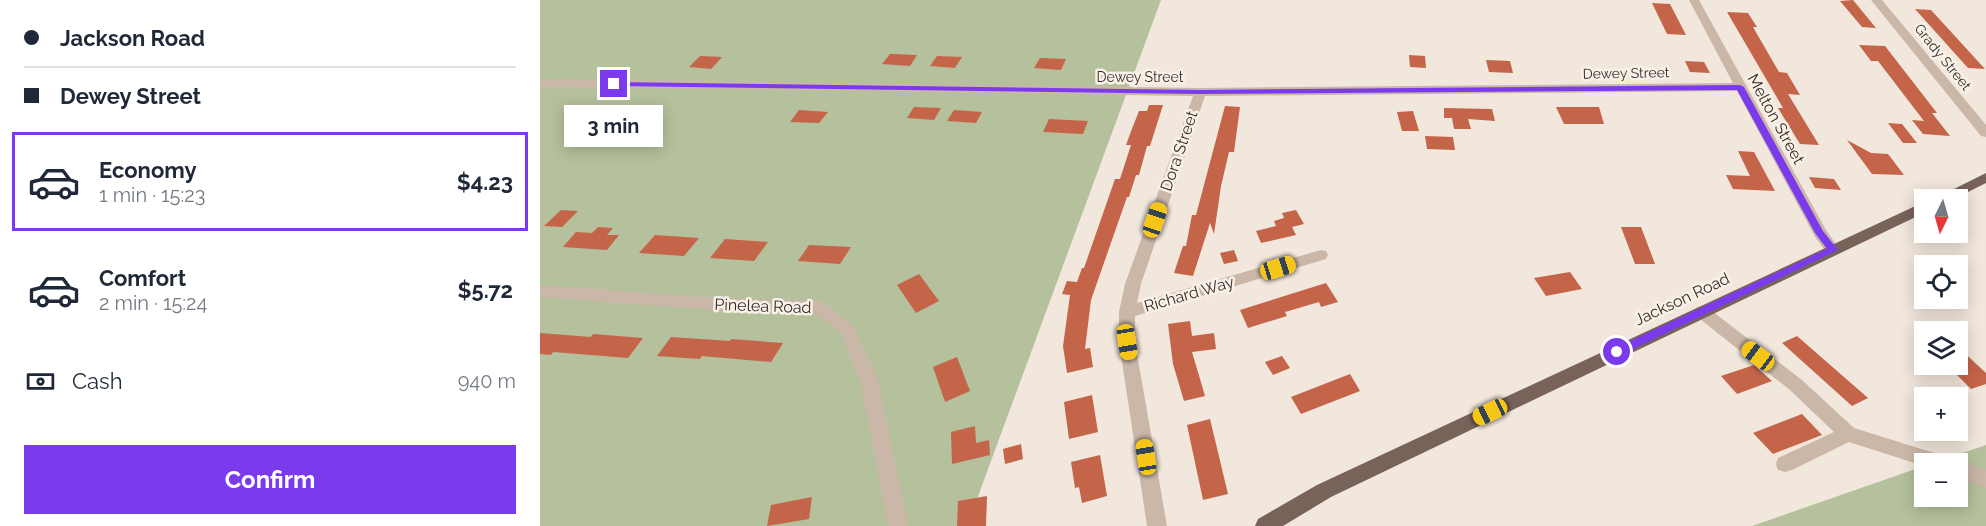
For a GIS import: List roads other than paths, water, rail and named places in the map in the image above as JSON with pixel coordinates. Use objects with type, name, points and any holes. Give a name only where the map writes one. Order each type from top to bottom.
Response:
[{"type":"main road","points":[[1961,189],[1986,177]]},
{"type":"main road","name":"Jackson Road","points":[[1265,526],[1324,491],[1914,212]]},
{"type":"street","name":"Melton Street","points":[[1694,0],[1820,233],[1833,250]]},
{"type":"street","name":"Grady Street","points":[[1876,0],[1986,134]]},
{"type":"street","name":"Dewey Street","points":[[540,83],[1200,92],[1740,87]]},
{"type":"street","name":"Dora Street","points":[[1157,526],[1127,342],[1127,312],[1133,284],[1200,92]]},
{"type":"street","name":"Richard Way","points":[[1127,312],[1321,255]]},
{"type":"street","name":"Pinelea Road","points":[[540,291],[714,304],[816,305],[846,328],[869,380],[898,526]]},
{"type":"street","points":[[1702,312],[1796,385],[1848,434],[1914,455]]},
{"type":"street","points":[[1785,464],[1848,434]]},
{"type":"street","points":[[1968,472],[1986,479]]}]
